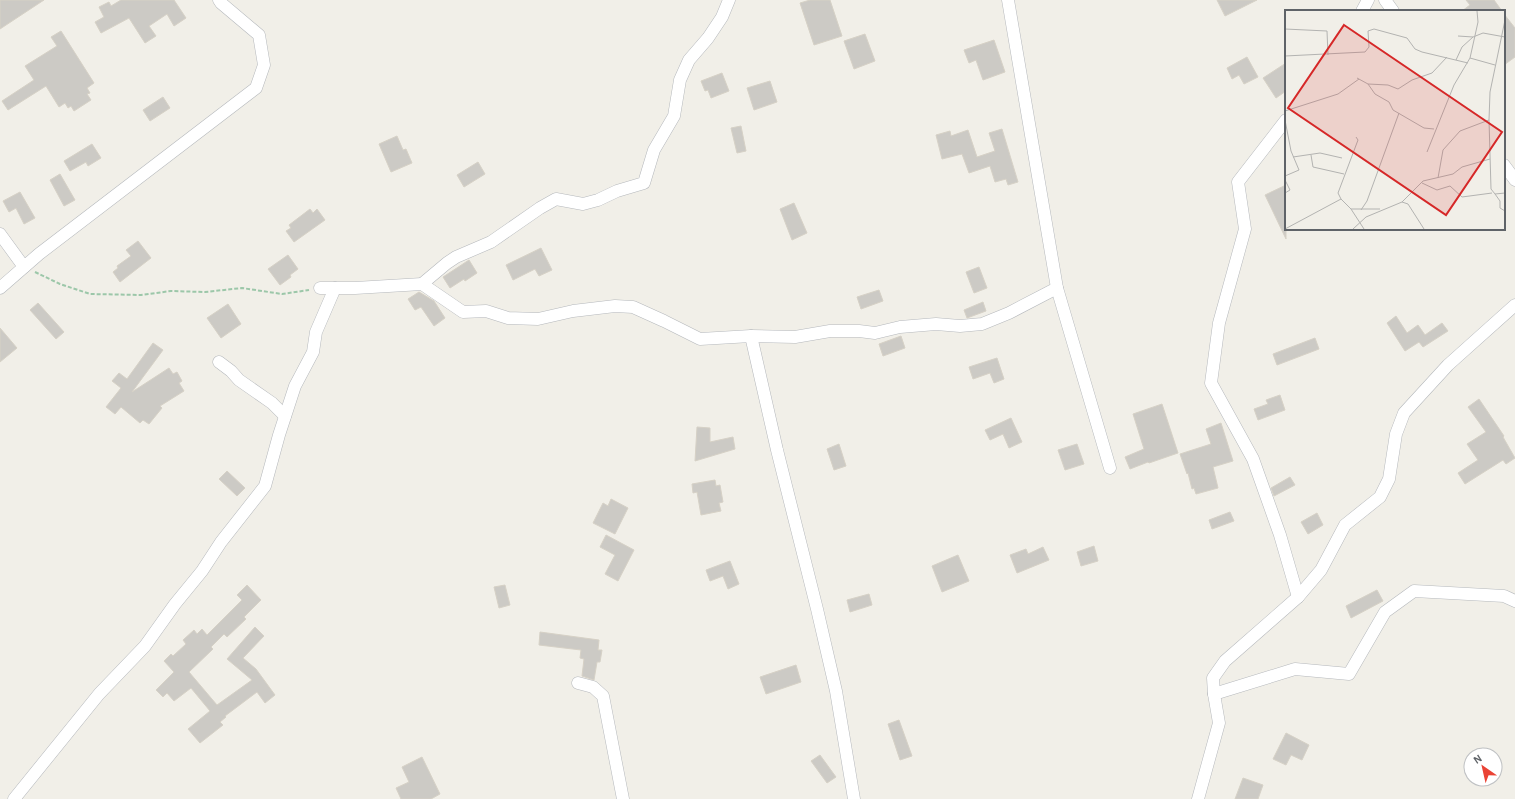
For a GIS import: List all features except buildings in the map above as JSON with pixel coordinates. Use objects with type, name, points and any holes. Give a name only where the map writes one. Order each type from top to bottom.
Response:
[{"type":"street","points":[[0,288],[45,249],[256,88],[264,65],[259,35],[219,0]]},
{"type":"street","points":[[422,284],[446,263],[456,257],[491,242],[540,208],[556,199],[583,204],[598,200],[617,190],[644,182],[654,150],[674,116],[680,80],[689,60],[708,38],[722,17],[729,0]]},
{"type":"street","points":[[1008,0],[1057,288],[1110,468]]},
{"type":"street","points":[[1363,10],[1368,0]]},
{"type":"street","points":[[1385,0],[1392,10]]},
{"type":"street","points":[[1285,121],[1238,182],[1245,229],[1219,323],[1211,383],[1253,459],[1280,535],[1298,597]]},
{"type":"street","points":[[1505,166],[1515,180]]},
{"type":"street","points":[[0,234],[24,267]]},
{"type":"street","points":[[320,288],[422,284],[463,312],[486,311],[508,318],[538,319],[573,310],[615,306],[633,307],[664,320],[700,339],[751,336],[795,337],[830,331],[859,331],[875,333],[900,327],[936,324],[960,326],[982,324],[1009,313],[1057,288]]},
{"type":"street","points":[[14,799],[99,694],[145,646],[175,604],[202,571],[221,542],[247,511],[265,486],[295,386],[313,352],[316,332],[335,288]]},
{"type":"street","points":[[1198,799],[1219,723],[1213,678],[1225,661],[1298,597],[1321,570],[1345,525],[1380,497],[1388,479],[1396,434],[1404,413],[1448,365],[1515,305]]},
{"type":"street","points":[[751,336],[777,450],[836,691],[854,799]]},
{"type":"street","points":[[219,362],[231,370],[239,380],[272,403],[285,416]]},
{"type":"street","points":[[1214,694],[1295,669],[1349,674],[1385,612],[1414,591],[1504,596],[1515,601]]},
{"type":"street","points":[[578,683],[593,688],[603,696],[623,799]]},
{"type":"path","points":[[24,267],[60,284],[90,294],[141,295],[171,291],[205,292],[242,288],[282,294],[320,288]]}]
